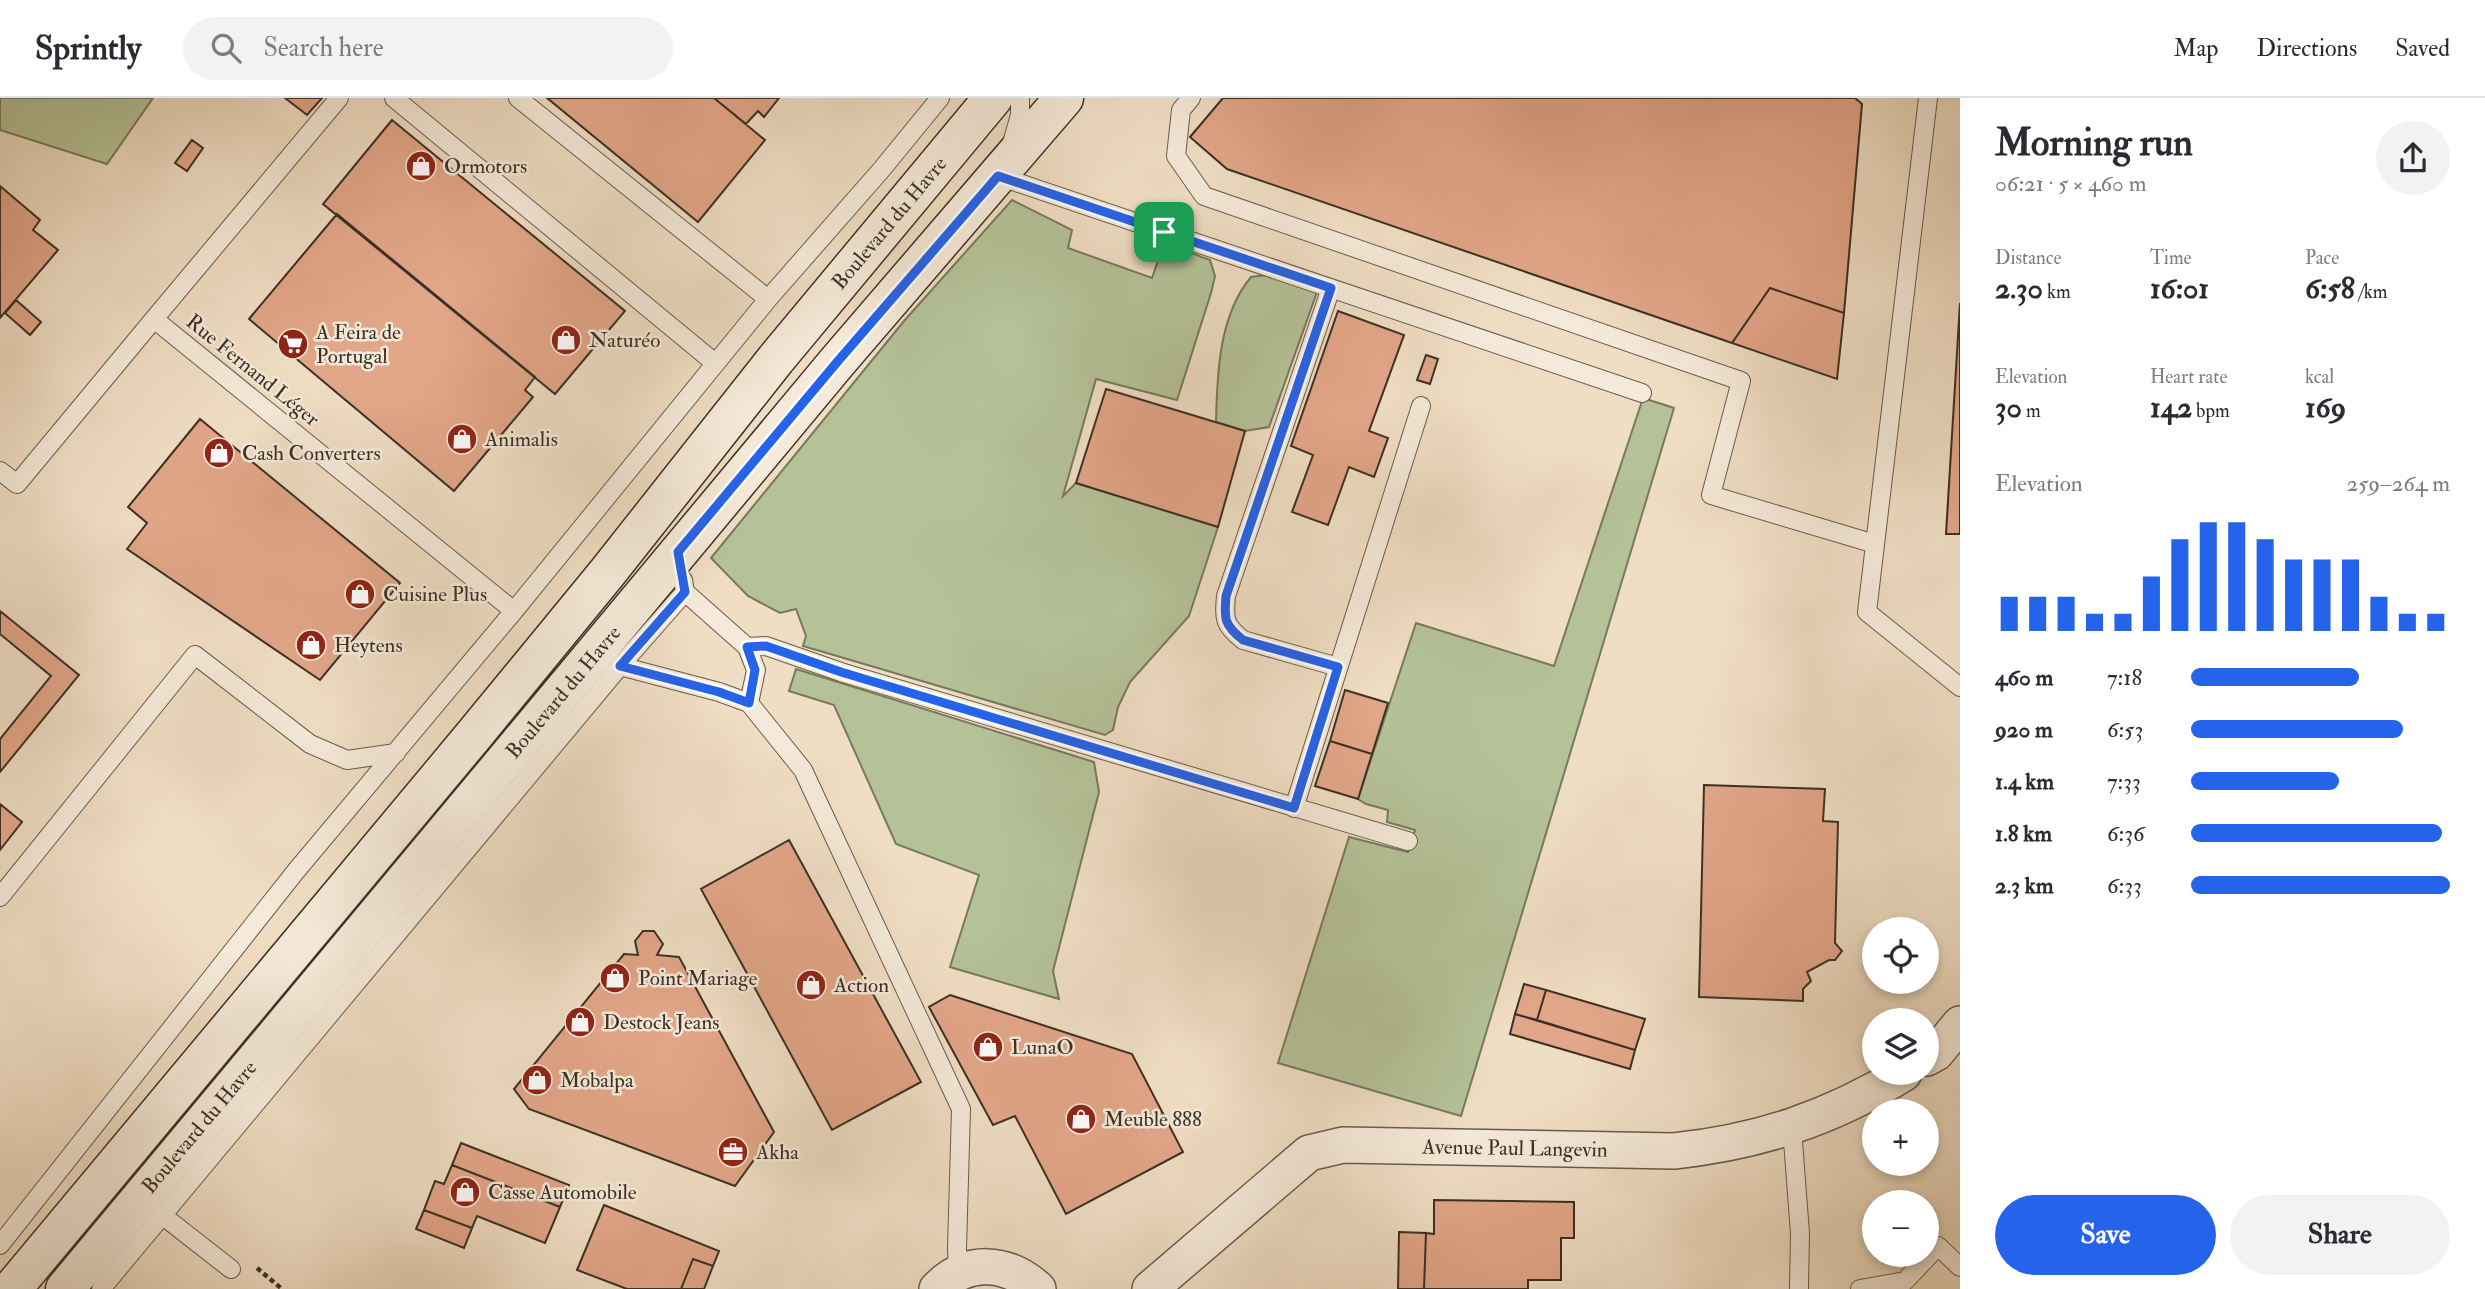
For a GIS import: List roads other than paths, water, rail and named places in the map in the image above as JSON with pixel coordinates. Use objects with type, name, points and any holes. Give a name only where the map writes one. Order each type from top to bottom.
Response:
[{"type":"main road","name":"Boulevard du Havre","points":[[12,1289],[474,735],[607,573],[776,359],[993,98]]},
{"type":"main road","name":"Boulevard du Havre","points":[[65,1289],[678,552],[1064,98]]},
{"type":"street","points":[[1939,1049],[1960,1024]]},
{"type":"street","name":"Avenue Paul Langevin","points":[[1146,1287],[1309,1153],[1343,1145],[1674,1151],[1723,1145],[1792,1128],[1864,1098],[1885,1085]]},
{"type":"street","points":[[948,1280],[985,1267],[1004,1269],[1024,1277],[1038,1289]]},
{"type":"lane","name":"Rue Fernand Léger","points":[[339,98],[154,319],[514,611]]},
{"type":"lane","points":[[394,98],[715,363]]},
{"type":"lane","points":[[518,98],[768,299]]},
{"type":"lane","points":[[0,1245],[296,871],[514,611],[768,299],[940,98]]},
{"type":"lane","points":[[1020,98],[1017,130],[1000,174],[1642,393]]},
{"type":"lane","points":[[1191,98],[1181,110],[1176,156],[1205,196],[1741,381],[1711,495],[1875,544]]},
{"type":"lane","points":[[1928,98],[1867,612],[1960,687]]},
{"type":"lane","points":[[1331,288],[1226,596],[1224,617],[1231,630],[1243,640],[1338,667]]},
{"type":"lane","points":[[0,471],[17,484],[154,319]]},
{"type":"lane","points":[[1294,808],[1420,406]]},
{"type":"lane","points":[[678,552],[685,592],[747,647],[755,670],[749,703]]},
{"type":"lane","points":[[101,1289],[620,666],[685,592]]},
{"type":"lane","points":[[747,647],[766,646],[841,672],[1408,841]]},
{"type":"lane","points":[[0,897],[195,655],[310,744],[347,760],[396,752]]},
{"type":"lane","points":[[620,666],[719,692],[749,703],[803,770],[961,1109],[957,1248],[948,1280]]},
{"type":"lane","points":[[1792,1128],[1800,1233],[1799,1289]]},
{"type":"lane","points":[[162,1215],[231,1269]]},
{"type":"lane","points":[[1860,1289],[1905,1281],[1938,1246],[1960,1267]]},
{"type":"place","name":"Ormotors","points":[[421,166]]},
{"type":"place","name":"Naturéo","points":[[566,340]]},
{"type":"place","name":"A Feira de Portugal","points":[[293,344]]},
{"type":"place","name":"Animalis","points":[[462,439]]},
{"type":"place","name":"Cash Converters","points":[[219,453]]},
{"type":"place","name":"Cuisine Plus","points":[[360,594]]},
{"type":"place","name":"Heytens","points":[[311,645]]},
{"type":"place","name":"Point Mariage","points":[[615,978]]},
{"type":"place","name":"Action","points":[[811,985]]},
{"type":"place","name":"Destock Jeans","points":[[580,1022]]},
{"type":"place","name":"LunaO","points":[[988,1047]]},
{"type":"place","name":"Mobalpa","points":[[537,1080]]},
{"type":"place","name":"Meuble 888","points":[[1081,1119]]},
{"type":"place","name":"Akha","points":[[733,1152]]},
{"type":"place","name":"Casse Automobile","points":[[465,1192]]}]
